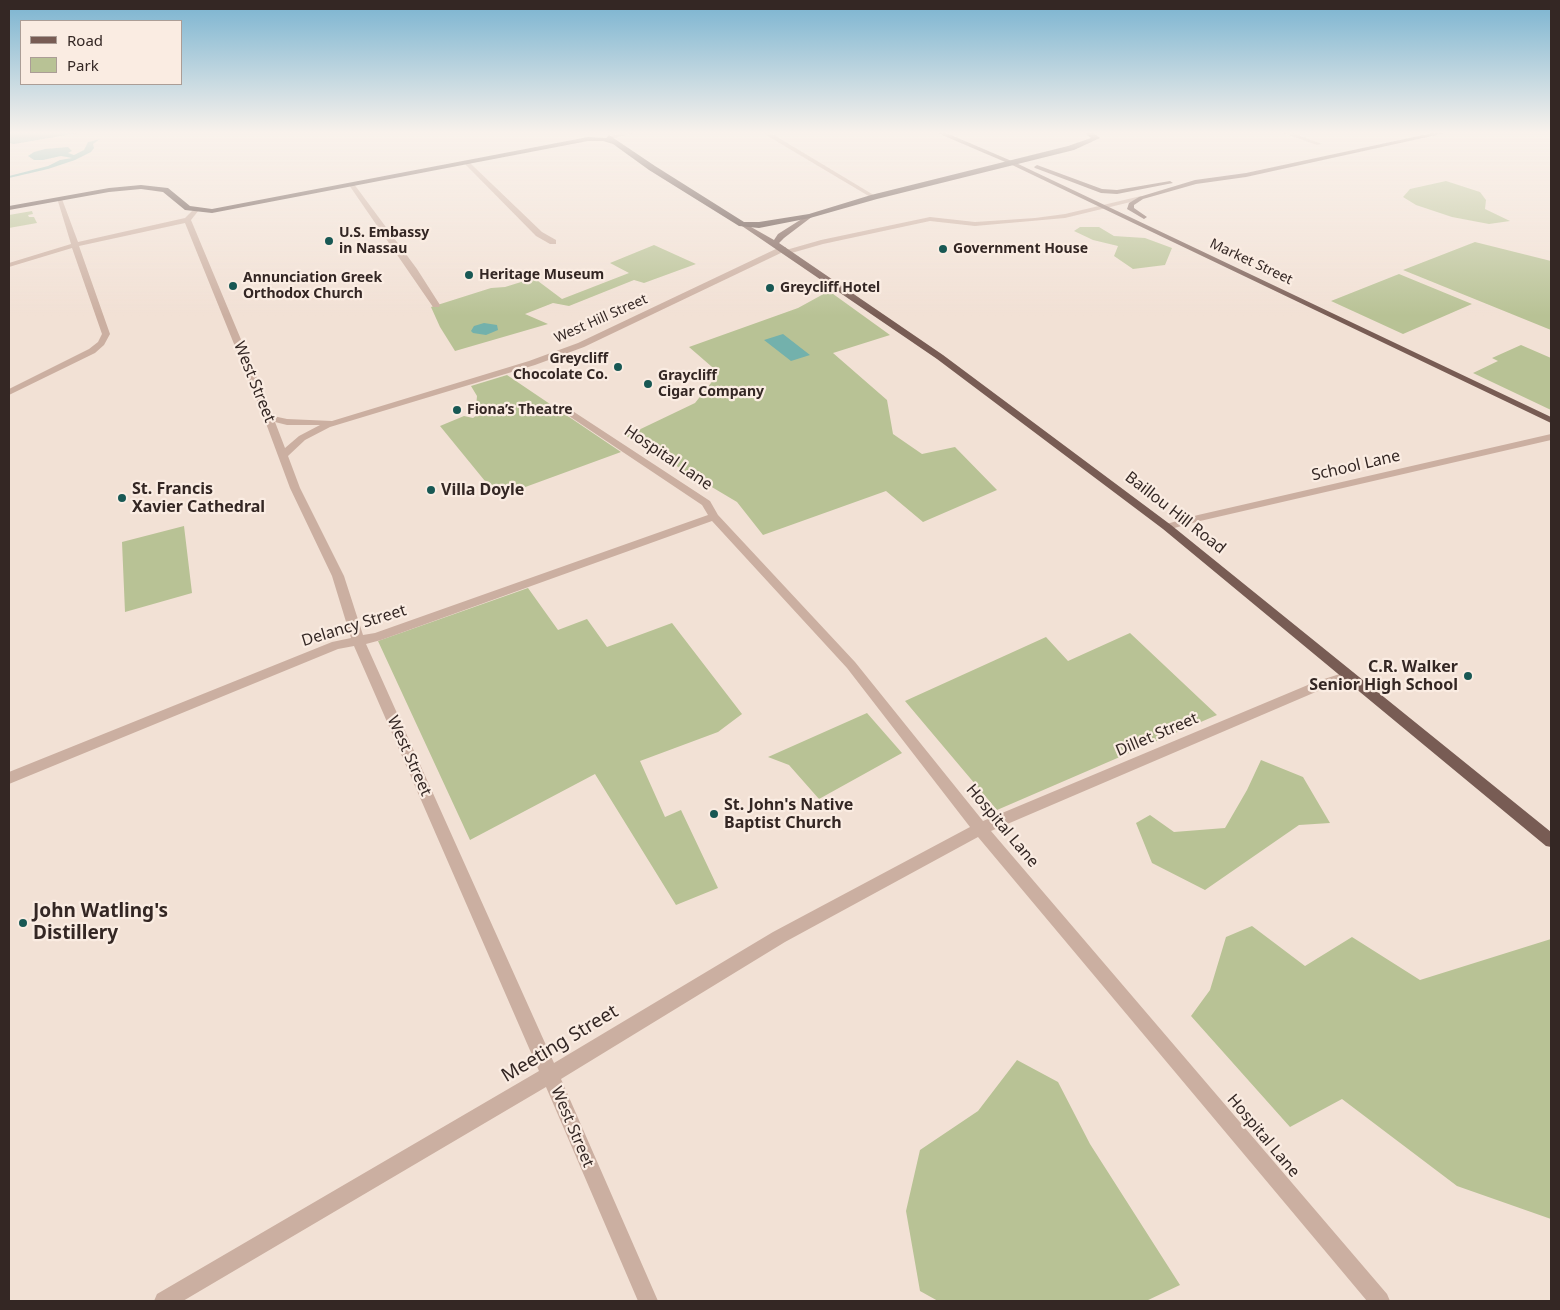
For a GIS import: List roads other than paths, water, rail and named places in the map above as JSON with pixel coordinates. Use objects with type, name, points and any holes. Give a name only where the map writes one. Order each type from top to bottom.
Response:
[{"type":"highway","points":[[9,208],[92,193]]},
{"type":"highway","points":[[169,193],[182,204],[196,210],[228,209],[310,193]]},
{"type":"highway","points":[[692,193],[742,224],[769,224],[810,216],[890,193]]},
{"type":"main road","name":"Market Street","points":[[1074,193],[1551,420]]},
{"type":"main road","points":[[1157,193],[1141,198],[1131,204],[1130,209],[1273,278],[1283,292]]},
{"type":"main road","points":[[782,248],[781,236],[810,216]]},
{"type":"main road","name":"Baillou Hill Road","points":[[742,224],[782,248],[940,357],[1167,527],[1551,841]]},
{"type":"street","points":[[358,193],[436,305]]},
{"type":"street","points":[[498,193],[539,234],[553,242]]},
{"type":"street","points":[[867,193],[874,197]]},
{"type":"street","name":"West Hill Street","points":[[284,454],[302,438],[338,422],[532,363],[581,345],[782,248],[821,242],[921,221],[956,221],[975,224],[1035,220],[1065,216],[1141,198]]},
{"type":"street","points":[[9,392],[92,351],[101,343],[106,334],[59,199]]},
{"type":"street","points":[[9,265],[38,254],[186,220],[196,210]]},
{"type":"street","name":"West Street","points":[[186,220],[284,454],[295,488],[338,576],[358,642],[648,1301]]},
{"type":"street","name":"Hospital Lane","points":[[565,410],[706,503],[714,517],[851,665],[980,829],[1380,1301]]},
{"type":"street","name":"West Hill Street","points":[[269,418],[295,422],[338,422]]},
{"type":"street","name":"School Lane","points":[[1167,527],[1198,518],[1551,437]]},
{"type":"street","name":"Delancy Street","points":[[9,778],[336,645],[358,642],[498,595],[714,517]]},
{"type":"street","name":"Dillet Street","points":[[980,829],[1320,685],[1349,676]]},
{"type":"street","name":"Meeting Street","points":[[164,1301],[550,1075],[779,937],[980,829]]},
{"type":"water","points":[[484,323],[497,325],[498,330],[486,335],[471,331],[474,326]]},
{"type":"water","points":[[783,334],[810,355],[791,361],[764,340]]},
{"type":"place","name":"U.S. Embassy in Nassau","points":[[329,241]]},
{"type":"place","name":"Government House","points":[[943,249]]},
{"type":"place","name":"Heritage Museum","points":[[469,275]]},
{"type":"place","name":"Annunciation Greek Orthodox Church","points":[[233,286]]},
{"type":"place","name":"Greycliff Hotel","points":[[770,288]]},
{"type":"place","name":"Greycliff Chocolate Co.","points":[[618,367]]},
{"type":"place","name":"Graycliff Cigar Company","points":[[648,384]]},
{"type":"place","name":"Fiona’s Theatre","points":[[457,410]]},
{"type":"place","name":"Villa Doyle","points":[[431,490]]},
{"type":"place","name":"St. Francis Xavier Cathedral","points":[[122,498]]},
{"type":"place","name":"C.R. Walker Senior High School","points":[[1468,676]]},
{"type":"place","name":"St. John's Native Baptist Church","points":[[714,814]]},
{"type":"place","name":"John Watling's Distillery","points":[[23,923]]}]
